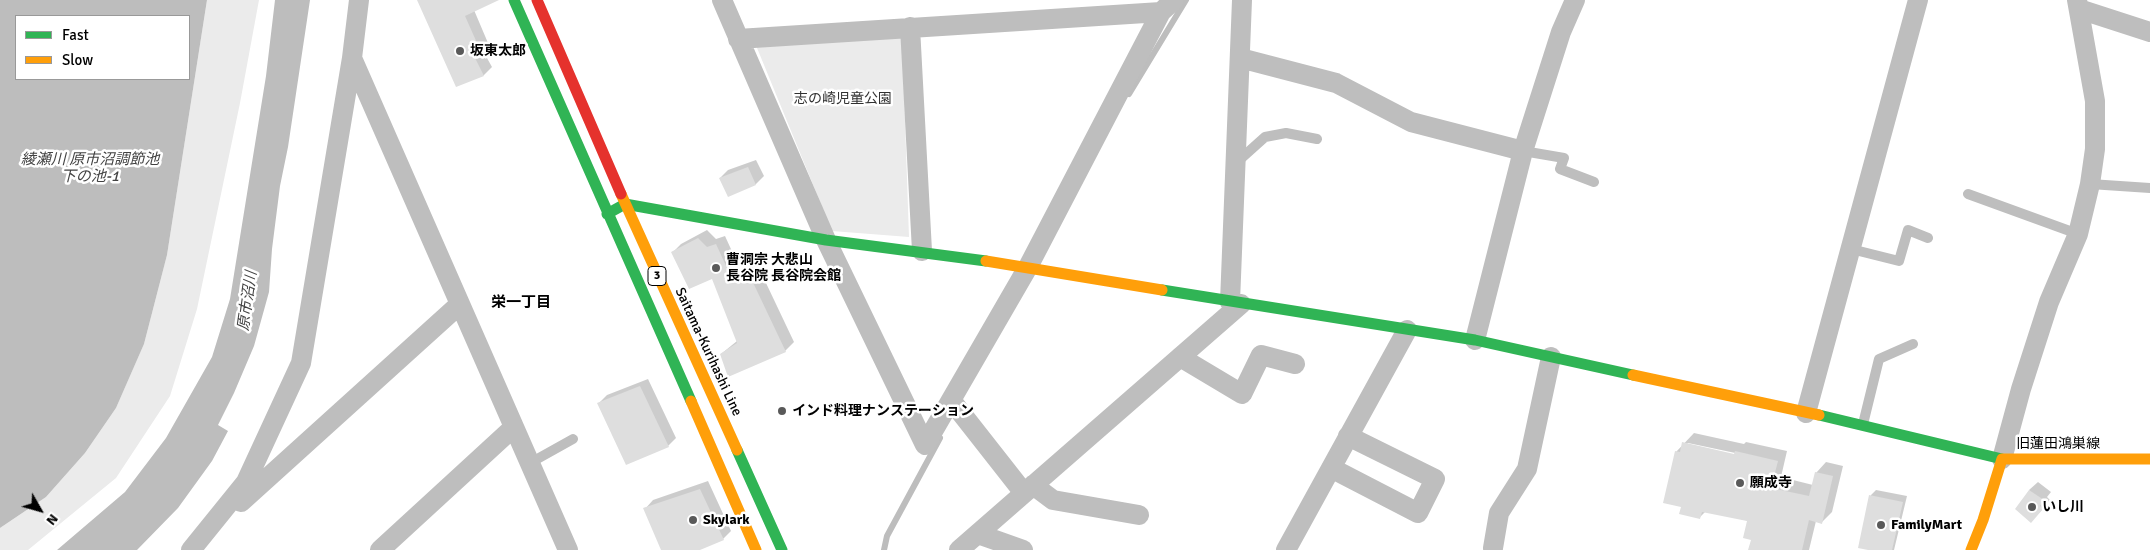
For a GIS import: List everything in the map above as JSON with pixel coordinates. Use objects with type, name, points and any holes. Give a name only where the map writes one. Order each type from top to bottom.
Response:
[{"type":"street","points":[[192,550],[246,482],[301,363],[352,58],[359,0]]},
{"type":"street","name":"3","points":[[514,0],[756,550]]},
{"type":"street","name":"Saitama-Kurihashi Line","points":[[537,0],[625,204],[782,550]]},
{"type":"street","points":[[722,0],[826,240],[925,445],[955,405],[1033,268],[1168,6]]},
{"type":"street","points":[[959,550],[1180,357],[1236,303],[1236,164],[1242,0]]},
{"type":"street","points":[[1474,340],[1523,152],[1561,32],[1575,0]]},
{"type":"street","points":[[1806,413],[1918,0]]},
{"type":"street","points":[[607,214],[625,204],[826,240],[922,251],[1033,268],[1236,303],[1474,340],[1863,425],[2002,459],[2021,389],[2049,302],[2078,234],[2090,184],[2095,148],[2095,101],[2078,4]]},
{"type":"street","points":[[2078,4],[2150,32]]},
{"type":"street","points":[[738,39],[1168,6]]},
{"type":"street","points":[[910,27],[922,251]]},
{"type":"street","points":[[352,58],[568,550]]},
{"type":"street","points":[[1240,58],[1336,84],[1411,122],[1523,152]]},
{"type":"street","points":[[208,531],[460,304]]},
{"type":"street","points":[[1286,550],[1407,330]]},
{"type":"street","points":[[1180,357],[1242,394],[1261,355],[1295,364]]},
{"type":"street","points":[[1493,548],[1499,513],[1527,468],[1551,357]]},
{"type":"street","points":[[955,405],[1028,489],[1053,500],[1139,515]]},
{"type":"street","points":[[380,550],[514,427]]},
{"type":"street","points":[[1331,468],[1418,513],[1435,479],[1348,436]]},
{"type":"street","name":"旧蓮田鴻巣線","points":[[1971,550],[1983,520],[2002,459],[2150,459]]},
{"type":"street","points":[[978,534],[1023,550]]},
{"type":"lane","points":[[1236,164],[1264,137],[1286,133],[1317,139]]},
{"type":"lane","points":[[1523,152],[1564,158],[1560,169],[1594,182]]},
{"type":"lane","points":[[2090,184],[2150,188]]},
{"type":"lane","points":[[1968,194],[2078,234]]},
{"type":"lane","points":[[1850,249],[1899,261],[1908,230],[1928,238]]},
{"type":"lane","points":[[1863,425],[1878,359],[1913,344]]},
{"type":"lane","points":[[530,463],[573,439]]},
{"type":"green space","points":[[207,0],[259,0],[240,103],[197,309],[170,396],[116,478],[28,550],[0,550],[0,528],[46,497],[85,453],[116,408],[144,344],[167,255]]},
{"type":"green space","name":"志の崎児童公園","points":[[902,34],[909,237],[832,231],[755,43]]},
{"type":"water","name":"綾瀬川 原市沼調節池 下の池-1","points":[[0,0],[207,0],[167,255],[144,344],[116,408],[85,453],[46,497],[0,528]]},
{"type":"water","name":"原市沼川","points":[[275,0],[310,0],[288,147],[280,186],[269,292],[254,346],[218,425],[228,431],[212,461],[178,508],[137,550],[57,550],[125,492],[166,438],[212,357],[230,299],[266,76]]},
{"type":"building","points":[[417,0],[499,0],[465,16],[481,52],[473,54],[484,76],[456,87]]},
{"type":"building","points":[[748,167],[756,185],[728,197],[719,178]]},
{"type":"building","points":[[698,238],[707,247],[716,244],[732,279],[748,272],[786,352],[728,377],[720,354],[737,343],[712,279],[689,289],[671,252]]},
{"type":"building","points":[[640,386],[669,447],[626,465],[597,403]]},
{"type":"building","points":[[1682,442],[1734,454],[1735,451],[1778,461],[1771,488],[1809,496],[1815,472],[1833,476],[1822,524],[1809,520],[1802,550],[1748,550],[1751,540],[1743,538],[1747,521],[1702,512],[1700,519],[1679,514],[1681,507],[1663,503],[1675,451],[1680,452]]},
{"type":"building","points":[[700,489],[724,540],[700,550],[661,550],[643,508]]},
{"type":"building","points":[[2029,490],[2044,500],[2040,506],[2043,509],[2031,523],[2015,509]]},
{"type":"building","points":[[1869,495],[1903,502],[1892,550],[1858,548]]},
{"type":"waterway","points":[[1129,94],[1186,0]]},
{"type":"waterway","points":[[884,550],[887,536],[940,438]]},
{"type":"traffic: fast","points":[[514,0],[691,401]]},
{"type":"traffic: fast","points":[[607,214],[625,204],[826,240],[986,261]]},
{"type":"traffic: fast","points":[[1162,290],[1475,340],[1633,375]]},
{"type":"traffic: fast","points":[[1819,415],[2002,459]]},
{"type":"traffic: fast","points":[[737,450],[782,550]]},
{"type":"traffic: slow","points":[[621,194],[737,450]]},
{"type":"traffic: slow","points":[[986,261],[1162,290]]},
{"type":"traffic: slow","points":[[1633,375],[1819,415]]},
{"type":"traffic: slow","points":[[691,401],[756,550]]},
{"type":"traffic: slow","points":[[1971,550],[1983,520],[2002,459],[2150,459]]},
{"type":"traffic: jam","points":[[537,0],[621,194]]},
{"type":"place","name":"坂東太郎","points":[[460,51]]},
{"type":"place","name":"曹洞宗 大悲山 長谷院 長谷院会館","points":[[716,268]]},
{"type":"place","name":"インド料理ナンステーション","points":[[782,411]]},
{"type":"place","name":"願成寺","points":[[1740,483]]},
{"type":"place","name":"いし川","points":[[2032,507]]},
{"type":"place","name":"Skylark","points":[[693,520]]},
{"type":"place","name":"FamilyMart","points":[[1881,525]]},
{"type":"district","name":"栄一丁目","points":[[521,303]]}]
